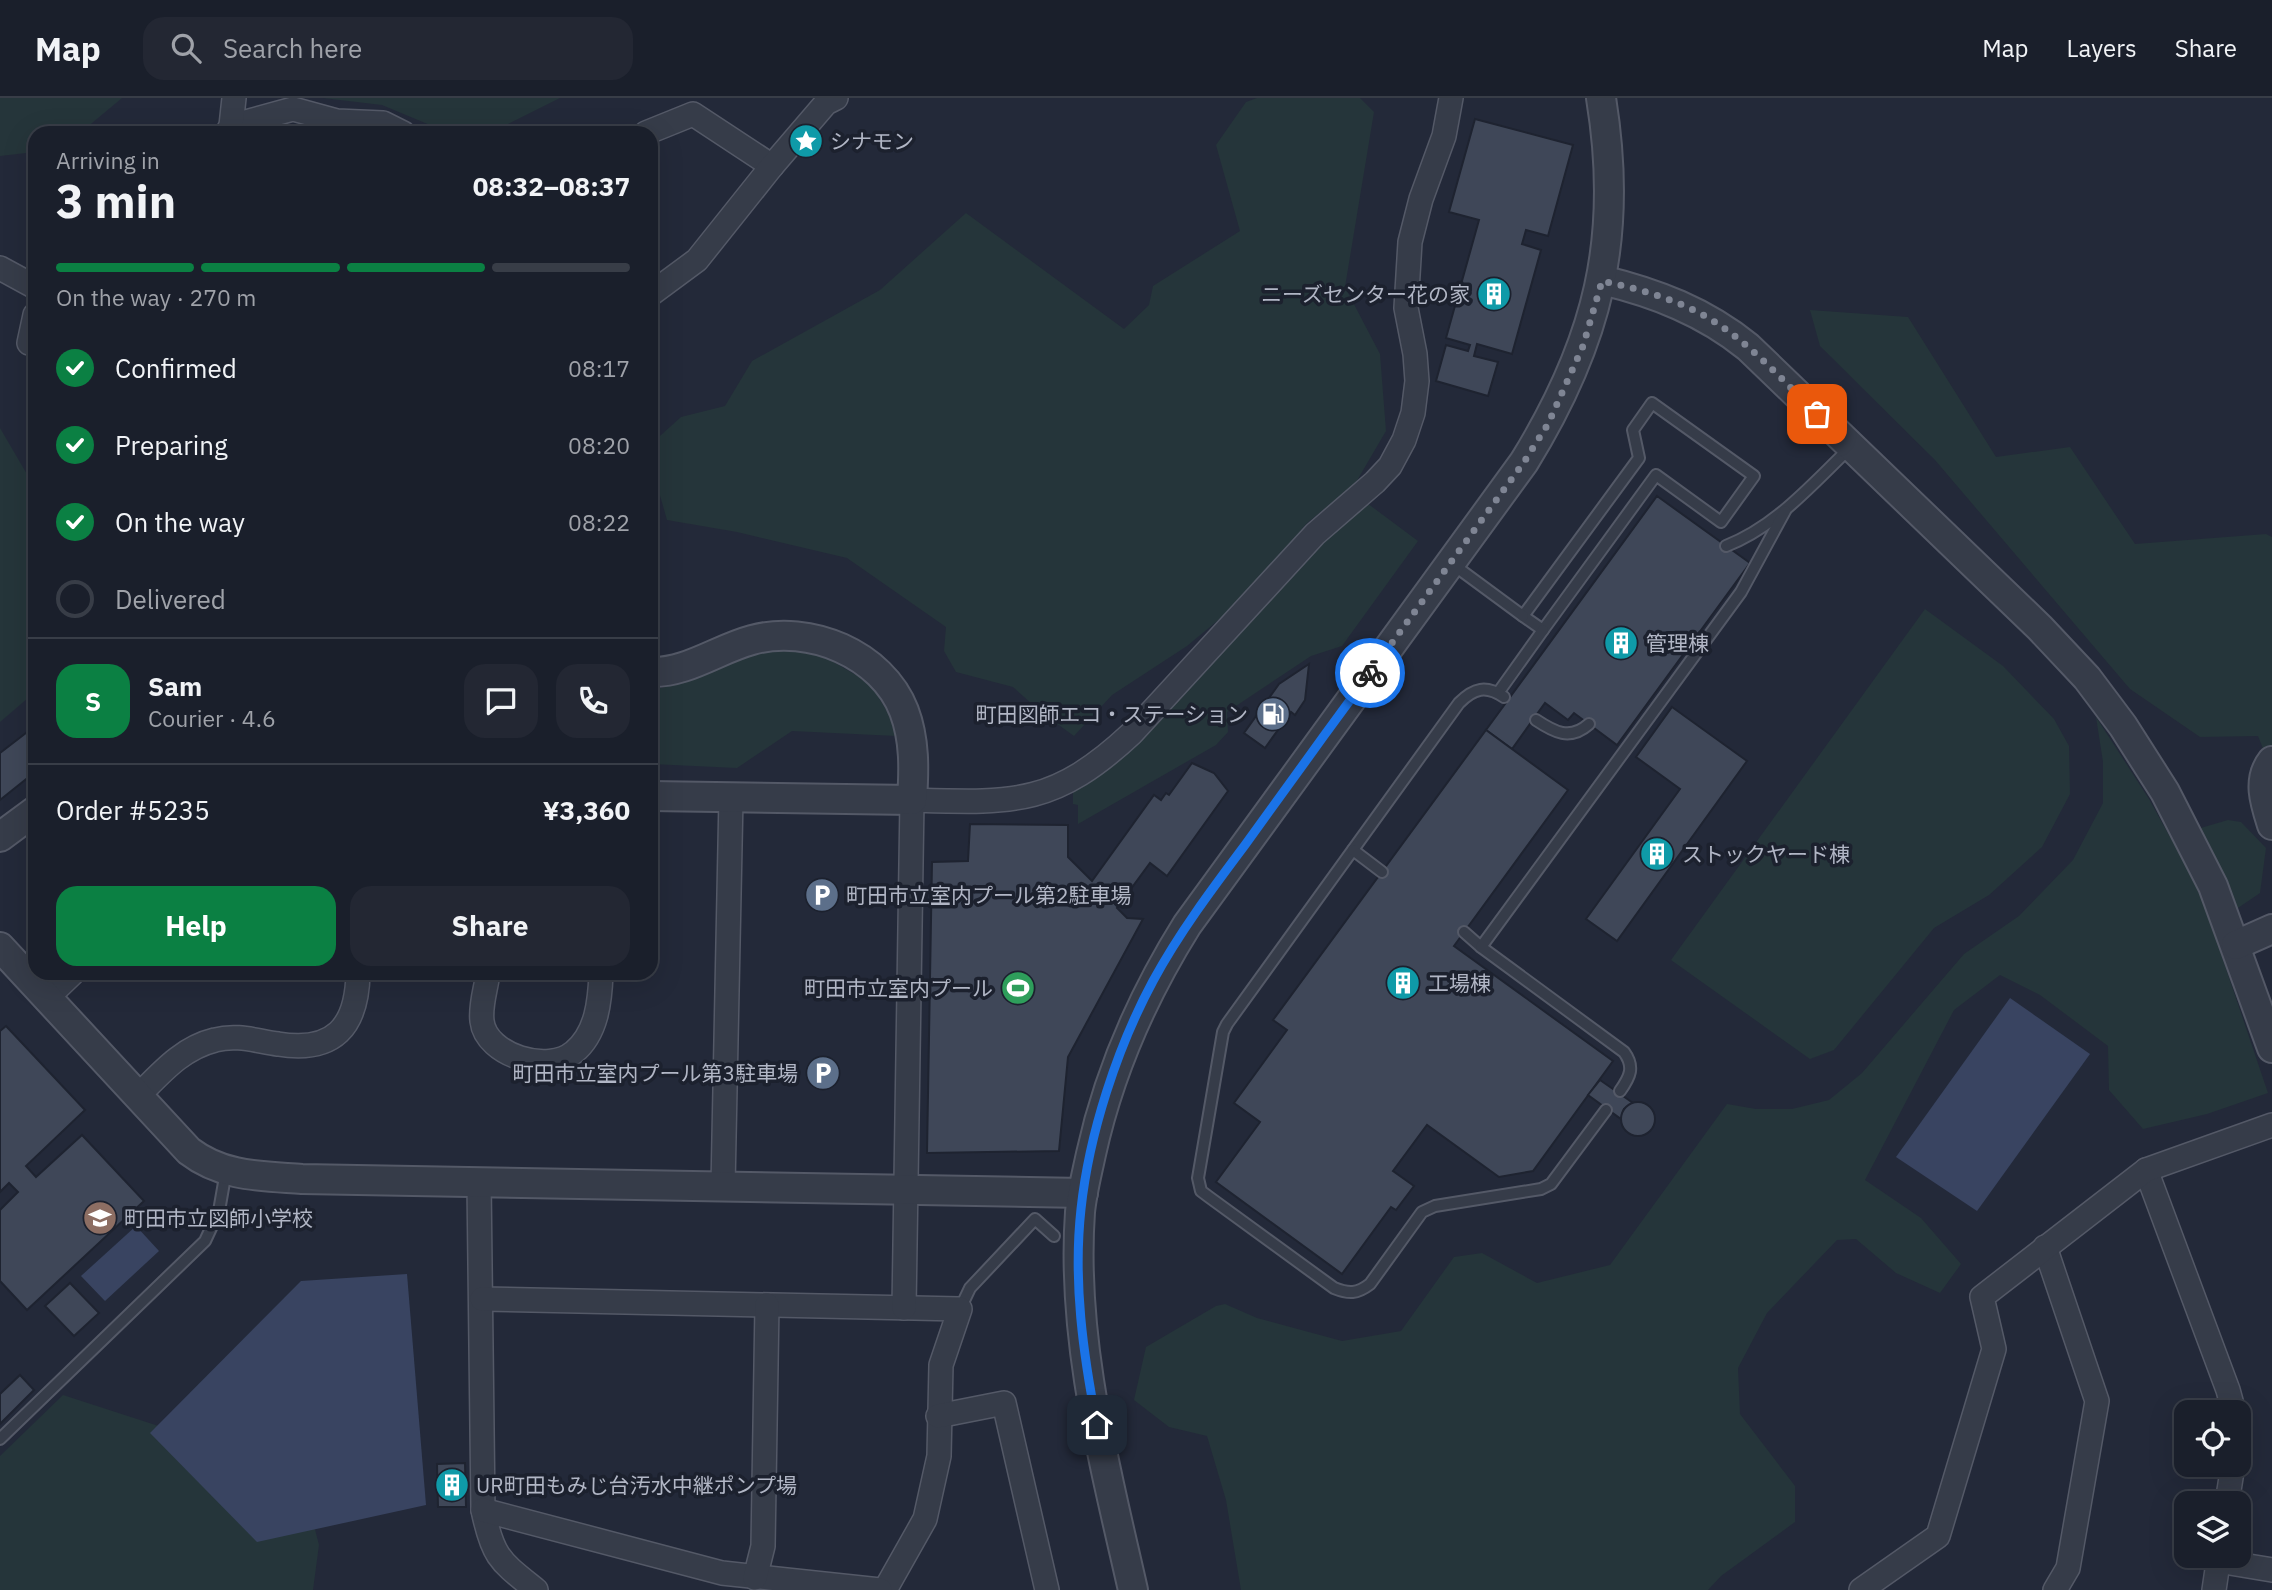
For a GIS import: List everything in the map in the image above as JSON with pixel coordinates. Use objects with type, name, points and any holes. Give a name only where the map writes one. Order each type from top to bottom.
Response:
[{"type":"street","points":[[229,126],[233,98]]},
{"type":"street","points":[[658,289],[697,260],[826,103],[836,98]]},
{"type":"street","points":[[658,796],[990,802],[1016,800],[1062,785],[1105,757],[1132,733],[1315,534],[1375,482],[1390,466],[1404,440],[1413,413],[1417,381],[1406,308],[1410,242],[1421,199],[1444,136],[1451,98]]},
{"type":"street","points":[[1133,1590],[1111,1493],[1085,1356],[1080,1313],[1079,1258],[1083,1193],[1108,1090],[1137,1014],[1163,963],[1187,925],[1524,462],[1548,424],[1583,346],[1602,281],[1610,200],[1601,98]]},
{"type":"street","points":[[239,126],[293,109],[334,126]]},
{"type":"street","points":[[658,128],[693,114],[772,166]]},
{"type":"street","points":[[348,126],[383,123],[389,126]]},
{"type":"street","points":[[0,268],[28,283]]},
{"type":"street","points":[[1602,281],[1656,296],[1702,315],[1748,347],[2004,592],[2087,678],[2123,726],[2165,792],[2213,886],[2272,1048]]},
{"type":"street","points":[[658,671],[679,669],[753,640],[782,636],[813,638],[842,647],[868,664],[887,685],[903,709],[912,743],[904,1308]]},
{"type":"street","points":[[2272,761],[2265,769],[2262,785],[2272,825]]},
{"type":"street","points":[[723,1186],[731,797]]},
{"type":"street","points":[[0,837],[28,816]]},
{"type":"street","points":[[2236,945],[2260,937],[2272,929]]},
{"type":"street","points":[[0,947],[28,977]]},
{"type":"street","points":[[30,980],[189,1151],[200,1160],[226,1171],[248,1176],[1083,1193]]},
{"type":"street","points":[[47,998],[66,980]]},
{"type":"street","points":[[138,1096],[172,1062],[190,1049],[212,1040],[231,1036],[279,1045],[307,1046],[323,1043],[348,1024],[354,1010],[358,980]]},
{"type":"street","points":[[487,980],[482,1003],[482,1023],[490,1039],[503,1052],[545,1063],[572,1054],[586,1040],[597,1012],[600,980]]},
{"type":"street","points":[[1861,1590],[1938,1536],[1994,1349],[1982,1297],[2146,1170],[2272,1125]]},
{"type":"street","points":[[2146,1170],[2231,1400]]},
{"type":"street","points":[[479,1182],[483,1510],[492,1548],[508,1567],[536,1590]]},
{"type":"street","points":[[2045,1247],[2097,1401],[2073,1571],[2055,1590]]},
{"type":"street","points":[[482,1299],[960,1309],[941,1365],[939,1456],[925,1519],[882,1590],[722,1573],[483,1510]]},
{"type":"street","points":[[755,1578],[763,1546],[767,1305]]},
{"type":"street","points":[[938,1416],[1004,1403],[1046,1590]]},
{"type":"street","points":[[2251,1565],[2272,1570]]},
{"type":"street","points":[[2214,1590],[2217,1568]]},
{"type":"lane","points":[[1523,616],[1639,458],[1633,430],[1652,403],[1754,475],[1721,522],[1656,475],[1543,630],[1501,695],[1480,688],[1470,692],[1459,703],[1223,1032],[1198,1178],[1201,1191],[1334,1288],[1346,1293],[1359,1292],[1370,1284],[1422,1212],[1435,1206],[1541,1189],[1551,1184],[1606,1110]]},
{"type":"lane","points":[[1726,546],[1747,538],[1785,512],[1851,447]]},
{"type":"lane","points":[[1480,947],[1741,592],[1785,512]]},
{"type":"lane","points":[[1451,563],[1543,630]]},
{"type":"lane","points":[[1536,720],[1558,733],[1570,734],[1581,731],[1589,724]]},
{"type":"lane","points":[[1353,850],[1382,872]]},
{"type":"lane","points":[[1464,932],[1480,947],[1624,1052],[1630,1059],[1632,1071],[1620,1091]]},
{"type":"lane","points":[[0,1439],[205,1241],[219,1211],[226,1171]]},
{"type":"lane","points":[[960,1309],[970,1288],[1035,1219],[1054,1236]]},
{"type":"shaded area","points":[[0,98],[122,98],[88,126],[28,126],[28,153],[0,156]]},
{"type":"shaded area","points":[[323,98],[560,98],[504,126],[430,125],[382,105]]},
{"type":"shaded area","points":[[1257,98],[1360,98],[1374,112],[1345,287],[1380,354],[1386,431],[1355,484],[1306,524],[1251,593],[1187,646],[1112,695],[1074,736],[1042,713],[1013,687],[956,672],[944,651],[946,627],[847,558],[737,532],[667,520],[658,488],[658,438],[681,417],[725,406],[752,361],[880,290],[966,213],[1124,329],[1149,305],[1153,286],[1240,231],[1216,145],[1246,102]]},
{"type":"shaded area","points":[[1810,310],[1908,317],[1996,457],[2070,447],[2135,544],[2266,534],[2272,537],[2272,771],[2258,736],[2200,737],[2130,689],[1935,460],[1820,346]]},
{"type":"shaded area","points":[[0,428],[28,476],[28,698],[0,722]]},
{"type":"shaded area","points":[[1367,503],[1418,541],[1342,646],[1311,656],[1227,712],[1228,732],[1216,745],[1078,824],[1078,805],[1073,804],[1073,791],[1110,767],[1321,543]]},
{"type":"shaded area","points":[[1925,609],[2003,666],[2054,719],[2069,746],[2070,794],[2042,847],[1989,895],[1934,928],[1834,1050],[1810,1059],[1671,960]]},
{"type":"shaded area","points":[[769,649],[816,652],[870,683],[888,713],[896,736],[792,731],[737,768],[658,764],[658,687]]},
{"type":"shaded area","points":[[2096,717],[2170,837],[2228,820],[2241,822],[2266,848],[2260,893],[2216,923],[2215,936],[2268,1093],[2207,1114],[2143,1129],[2109,1090],[2108,1046],[2040,995],[2000,975],[1954,1010],[1865,1180],[1921,1218],[1961,1264],[1940,1293],[1896,1273],[1856,1239],[1837,1240],[1767,1313],[1738,1368],[1740,1414],[1795,1486],[1795,1522],[1721,1576],[1708,1590],[1241,1590],[1226,1500],[1207,1436],[1169,1427],[1134,1400],[1146,1347],[1216,1306],[1225,1304],[1257,1318],[1342,1341],[1401,1331],[1454,1257],[1482,1253],[1537,1283],[1610,1265],[1727,1104],[1756,1109],[1792,1109],[1829,1100],[1862,1073],[1964,954],[2019,916],[2073,860],[2103,803],[2103,762]]},
{"type":"shaded area","points":[[63,1395],[174,1431],[303,1482],[319,1545],[313,1590],[0,1590],[0,1456]]},
{"type":"water","points":[[2010,998],[2090,1054],[1977,1211],[1896,1157]]},
{"type":"water","points":[[136,1226],[159,1251],[105,1301],[81,1276]]},
{"type":"water","points":[[407,1274],[426,1505],[257,1542],[150,1433],[301,1281]]},
{"type":"building","name":"ニーズセンター花の家","points":[[1475,119],[1573,145],[1548,236],[1526,230],[1522,244],[1541,250],[1512,354],[1477,344],[1474,356],[1498,362],[1488,396],[1436,381],[1446,345],[1468,351],[1470,345],[1446,338],[1479,220],[1449,212]]},
{"type":"building","name":"管理棟","points":[[1657,496],[1750,563],[1617,745],[1574,713],[1568,720],[1545,703],[1512,749],[1486,730]]},
{"type":"building","points":[[1309,664],[1305,700],[1295,715],[1291,712],[1265,748],[1244,733],[1279,684]]},
{"type":"building","name":"ストックヤード棟","points":[[1672,707],[1747,761],[1617,941],[1586,919],[1680,789],[1636,757]]},
{"type":"building","name":"工場棟","points":[[1486,730],[1568,790],[1454,946],[1613,1061],[1533,1171],[1499,1177],[1427,1125],[1393,1171],[1414,1186],[1396,1210],[1391,1207],[1342,1274],[1216,1182],[1260,1122],[1234,1103],[1287,1030],[1273,1020]]},
{"type":"building","points":[[28,731],[28,778],[0,800],[0,753]]},
{"type":"building","name":"町田市立室内プール","points":[[1192,763],[1214,773],[1228,791],[1167,876],[1150,863],[1117,908],[1127,918],[1143,919],[1068,1057],[1059,1151],[927,1153],[932,862],[968,861],[970,824],[1068,825],[1068,857],[1092,881],[1154,795],[1161,800],[1166,793],[1169,795]]},
{"type":"building","points":[[6,1026],[85,1110],[26,1166],[36,1177],[82,1135],[144,1201],[27,1310],[0,1281],[0,1210],[18,1192],[9,1183],[0,1192],[0,1031]]},
{"type":"building","points":[[1600,1080],[1633,1103],[1624,1109],[1621,1119],[1588,1095]]},
{"type":"building","points":[[1638,1102],[1650,1107],[1655,1119],[1650,1131],[1638,1136],[1626,1131],[1621,1119],[1626,1107]]},
{"type":"building","points":[[70,1283],[99,1313],[74,1336],[45,1306]]},
{"type":"building","points":[[20,1375],[34,1390],[0,1424],[0,1394]]},
{"type":"building","name":"UR町田もみじ台汚水中継ポンプ場","points":[[465,1463],[466,1507],[438,1507],[437,1464]]},
{"type":"way so far","points":[[1370,673],[1524,462],[1548,424],[1583,346],[1602,281],[1656,296],[1702,315],[1748,347],[1817,414]]},
{"type":"place","name":"シナモン","points":[[806,141]]},
{"type":"place","name":"ニーズセンター花の家","points":[[1494,294]]},
{"type":"place","name":"管理棟","points":[[1621,643]]},
{"type":"place","name":"町田図師エコ・ステーション","points":[[1273,714]]},
{"type":"place","name":"ストックヤード棟","points":[[1657,854]]},
{"type":"place","name":"町田市立室内プール第2駐車場","points":[[822,895]]},
{"type":"place","name":"工場棟","points":[[1403,983]]},
{"type":"place","name":"町田市立室内プール","points":[[1018,988]]},
{"type":"place","name":"町田市立室内プール第3駐車場","points":[[823,1073]]},
{"type":"place","name":"町田市立図師小学校","points":[[100,1218]]},
{"type":"place","name":"UR町田もみじ台汚水中継ポンプ場","points":[[452,1485]]},
{"type":"route","points":[[1097,1425],[1080,1313],[1080,1213],[1094,1141],[1108,1090],[1137,1014],[1163,963],[1187,925],[1370,673]]}]
